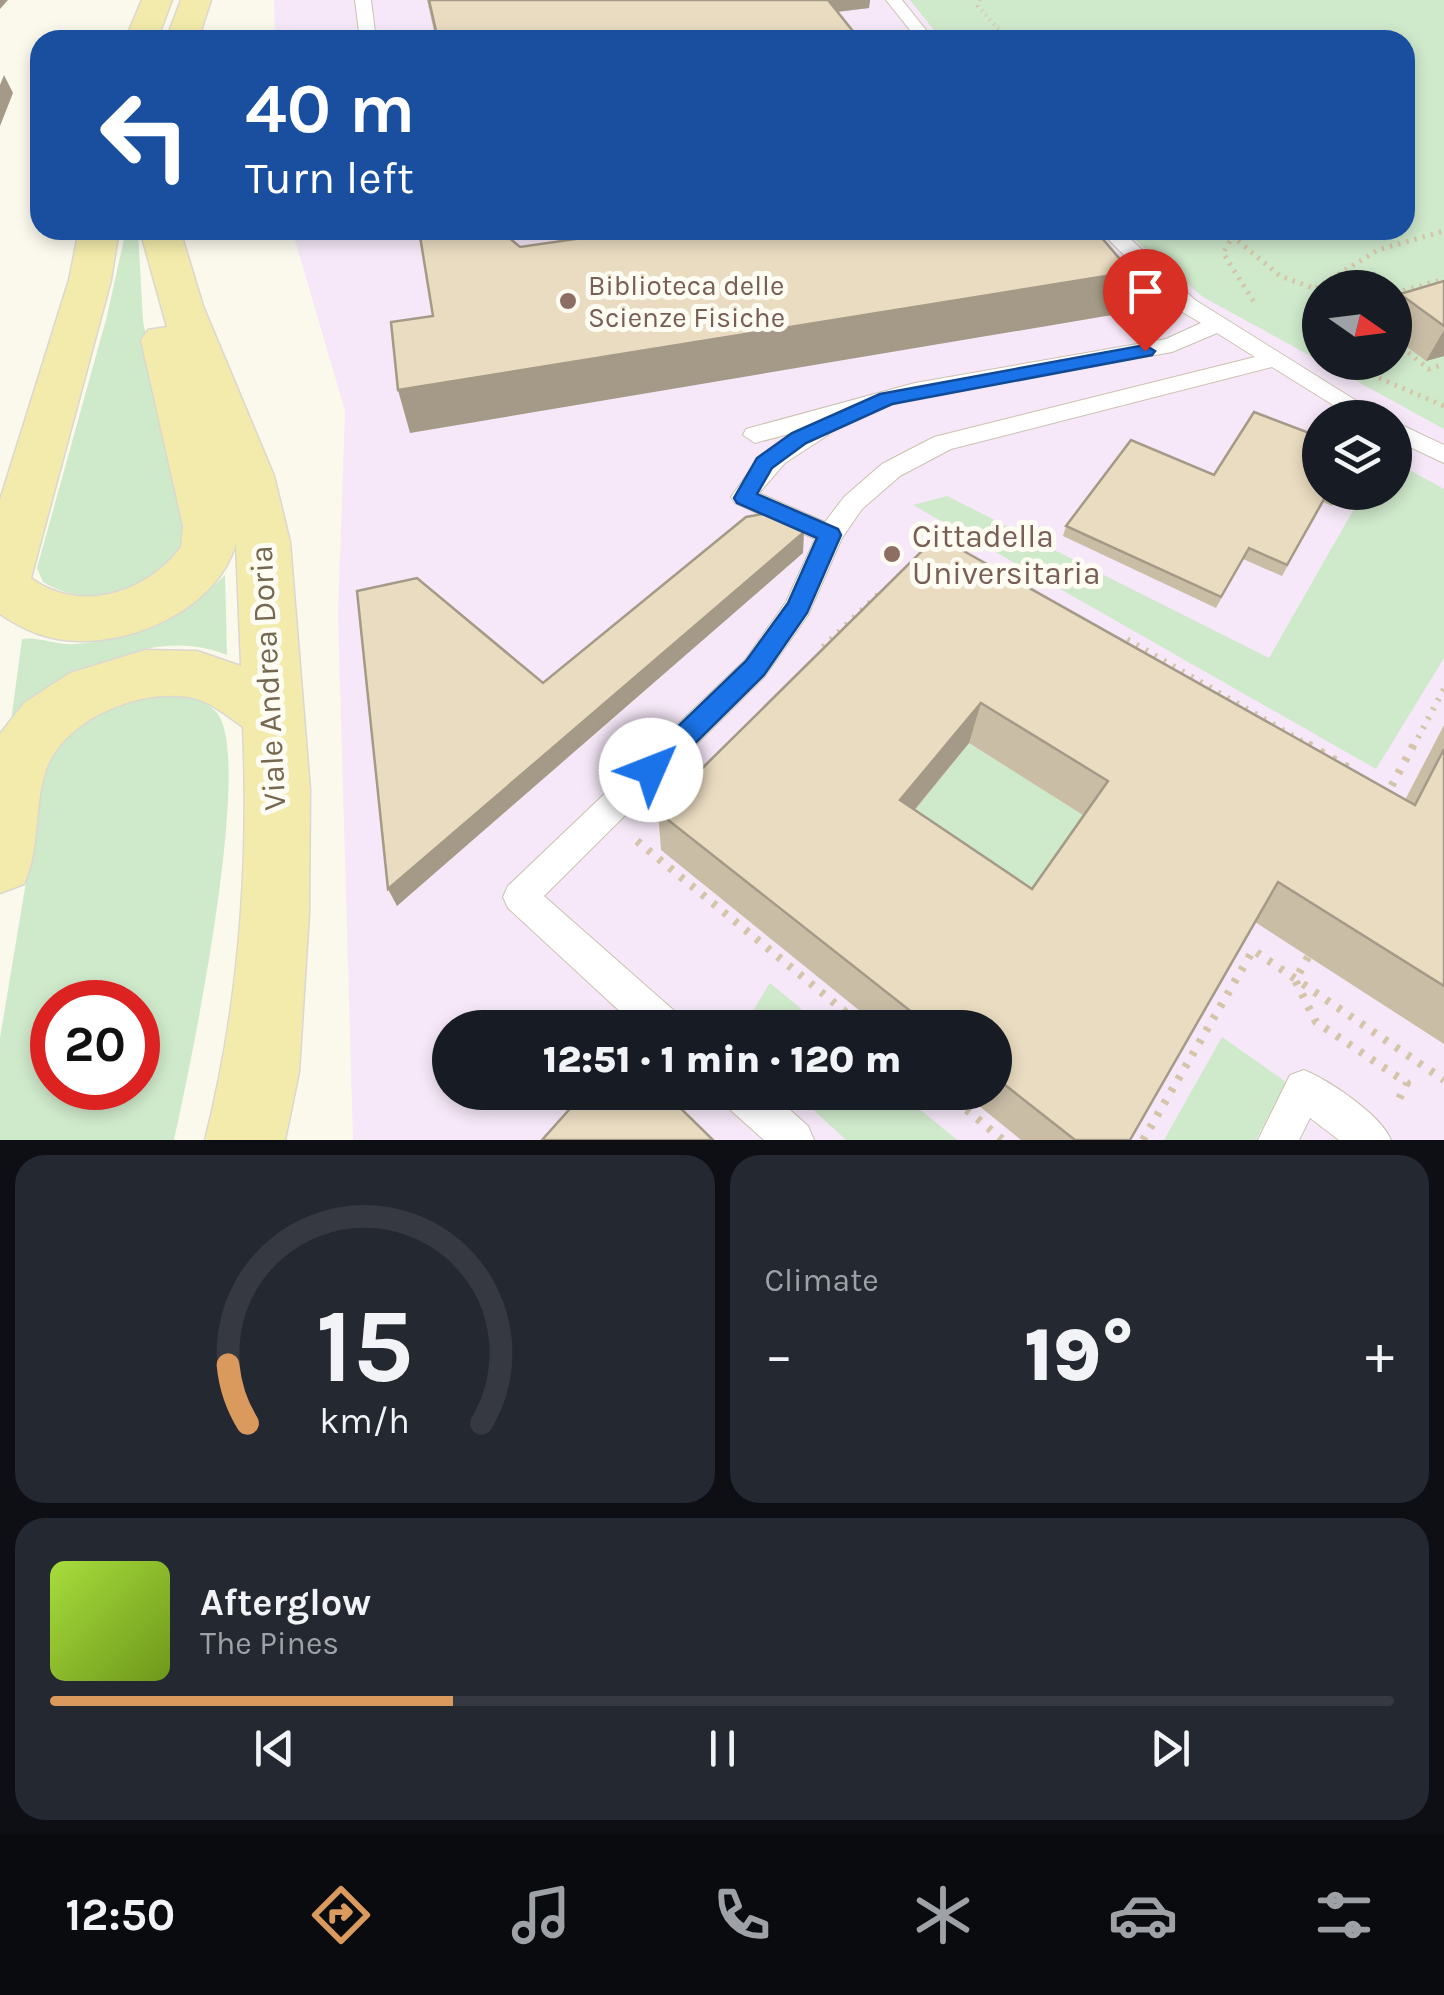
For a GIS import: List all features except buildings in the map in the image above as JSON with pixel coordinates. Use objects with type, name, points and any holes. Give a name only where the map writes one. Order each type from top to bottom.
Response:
[{"type":"main road","points":[[145,30],[157,0]]},
{"type":"main road","points":[[186,30],[196,0]]},
{"type":"main road","points":[[97,240],[90,280],[0,587],[20,602],[62,618],[110,617],[171,591],[208,549],[210,526],[158,316],[159,240]]},
{"type":"main road","name":"Viale Andrea Doria","points":[[162,240],[181,306],[249,476],[263,542],[278,790],[274,914],[261,1072],[245,1140]]},
{"type":"main road","points":[[0,862],[15,765],[31,738],[56,714],[94,691],[129,676],[197,675],[231,688],[271,714]]},
{"type":"lane","points":[[364,0],[367,30]]},
{"type":"lane","points":[[894,0],[918,30]]},
{"type":"lane","points":[[1119,240],[1187,305],[1342,400]]},
{"type":"lane","points":[[756,435],[887,399],[1118,358],[1172,345],[1218,324]]},
{"type":"lane","points":[[646,1010],[520,896],[755,668],[798,607],[830,535],[853,503],[891,470],[944,442],[1274,359]]},
{"type":"lane","points":[[830,535],[744,498],[764,463],[799,438],[887,399]]},
{"type":"lane","points":[[1412,439],[1444,455]]},
{"type":"lane","points":[[1278,1140],[1304,1090],[1371,1140]]},
{"type":"lane","points":[[760,1110],[794,1140]]},
{"type":"path","points":[[980,0],[978,6],[999,30]]},
{"type":"path","points":[[1415,239],[1444,231]]},
{"type":"path","points":[[1231,240],[1223,253],[1231,271],[1264,313]]},
{"type":"path","points":[[1238,240],[1280,276],[1302,284]]},
{"type":"path","points":[[1348,270],[1378,250],[1413,240]]},
{"type":"path","points":[[1412,288],[1444,279]]},
{"type":"path","points":[[1412,355],[1430,369],[1444,364]]},
{"type":"path","points":[[1384,380],[1444,406]]},
{"type":"path","points":[[810,659],[895,578]]},
{"type":"path","points":[[1117,648],[1125,638],[1356,772]]},
{"type":"path","points":[[1380,805],[1444,690]]},
{"type":"path","points":[[1373,782],[1390,792]]},
{"type":"path","points":[[628,834],[843,1010]]},
{"type":"path","points":[[1143,1140],[1253,950],[1444,1080]]},
{"type":"path","points":[[1296,980],[1308,956]]},
{"type":"path","points":[[1296,980],[1316,1022]]},
{"type":"path","points":[[967,1110],[1003,1140]]},
{"type":"shaded area","name":"Cittadella Universitaria","points":[[274,0],[1444,0],[1444,1140],[353,1140],[338,615],[345,411],[295,240],[1415,240],[1415,30],[275,30]]},
{"type":"green space","points":[[910,0],[1444,0],[1444,429],[1412,411],[1412,400],[1391,400],[1355,380],[1412,380],[1412,270],[1302,270],[1302,351],[1203,297],[1135,240],[1415,240],[1415,30],[934,30]]},
{"type":"green space","points":[[124,240],[139,240],[143,321],[186,534],[162,570],[145,582],[105,596],[84,596],[43,582],[37,568],[107,316]]},
{"type":"green space","points":[[1412,471],[1444,489],[1444,658],[1376,769],[913,505],[947,496],[1269,658],[1353,510],[1412,510]]},
{"type":"green space","points":[[225,575],[227,655],[197,647],[140,650],[87,673],[11,721],[22,639],[76,644],[137,631],[193,602]]},
{"type":"green space","points":[[146,695],[184,696],[201,701],[217,713],[227,742],[224,851],[215,919],[174,1140],[0,1140],[0,1038],[46,762],[66,738],[102,713]]},
{"type":"green space","points":[[969,743],[1090,819],[1016,925],[891,838]]},
{"type":"green space","points":[[770,983],[803,1010],[753,1010]]},
{"type":"green space","points":[[1222,1037],[1286,1082],[1256,1140],[1164,1140]]},
{"type":"green space","points":[[813,1110],[921,1110],[957,1140],[846,1140]]},
{"type":"place","name":"Biblioteca delle Scienze Fisiche","points":[[568,301]]},
{"type":"place","name":"Cittadella Universitaria","points":[[892,554]]},
{"type":"route","points":[[651,770],[755,668],[798,607],[830,535],[744,498],[764,463],[799,438],[887,399],[1145,351]]}]
